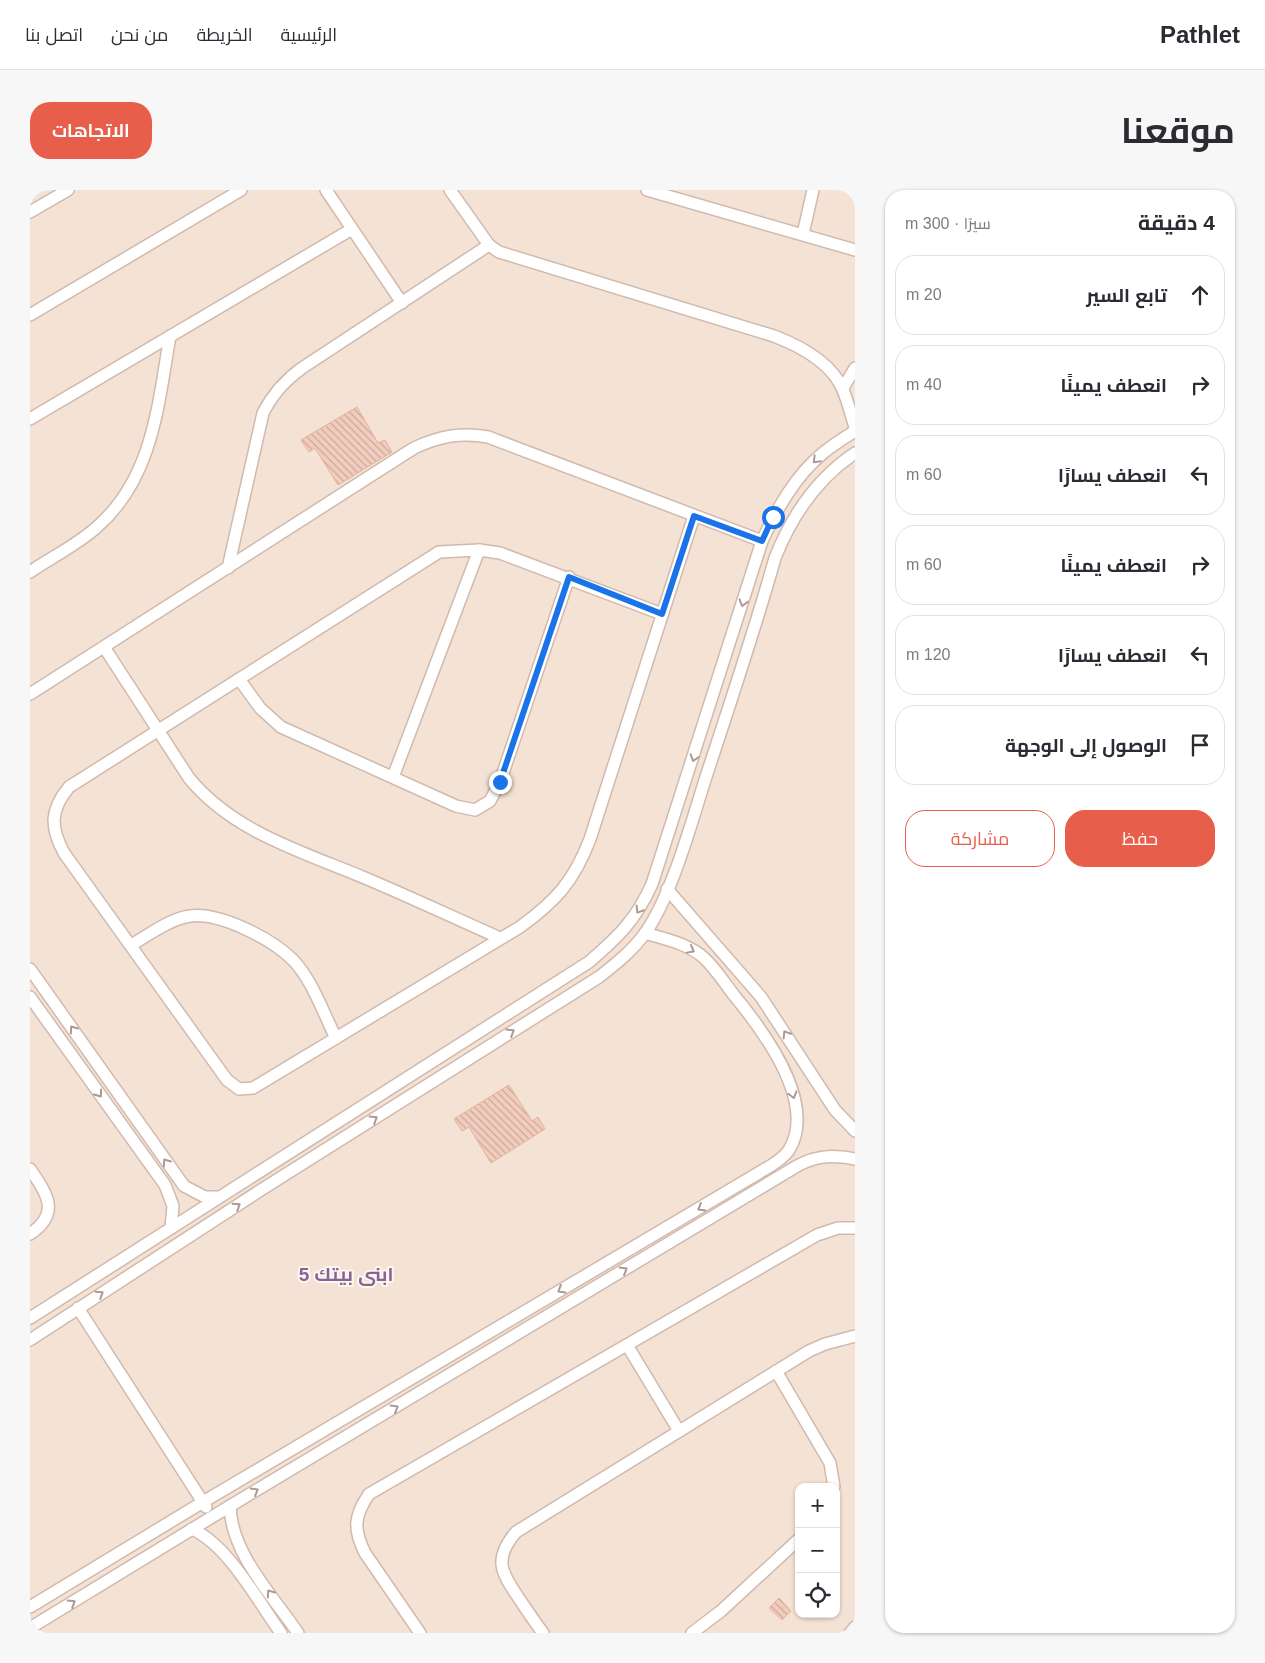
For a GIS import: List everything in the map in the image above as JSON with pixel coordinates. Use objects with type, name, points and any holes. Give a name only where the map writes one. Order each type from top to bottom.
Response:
[{"type":"street","points":[[30,212],[68,190]]},
{"type":"street","points":[[30,315],[241,190]]},
{"type":"street","points":[[326,190],[402,303]]},
{"type":"street","points":[[450,190],[489,245],[511,256],[790,342],[820,361],[843,388],[855,427]]},
{"type":"street","points":[[647,190],[855,250]]},
{"type":"street","points":[[803,234],[813,190]]},
{"type":"street","points":[[30,419],[352,229]]},
{"type":"street","points":[[228,568],[263,413],[273,395],[286,380],[302,368],[489,245]]},
{"type":"street","points":[[30,572],[96,528],[127,493],[139,473],[152,437],[170,336]]},
{"type":"street","points":[[843,388],[855,368]]},
{"type":"street","points":[[30,1318],[217,1197],[364,1107],[589,962],[630,925],[643,904],[652,884],[762,541],[782,501],[804,472],[823,453],[855,432]]},
{"type":"street","points":[[30,694],[414,448],[432,439],[452,434],[470,434],[488,438],[762,541]]},
{"type":"street","points":[[30,1340],[600,977],[625,957],[645,933],[658,912],[667,889],[695,812],[775,558],[786,530],[802,504],[821,481],[855,453]]},
{"type":"street","points":[[662,614],[517,558],[479,550],[439,552],[69,787],[60,798],[54,817],[56,838],[64,853],[227,1080],[239,1089],[253,1088],[500,938],[548,906],[566,887],[581,864],[694,516]]},
{"type":"street","points":[[393,777],[479,550]]},
{"type":"street","points":[[239,679],[273,722],[393,777],[467,809],[476,810],[490,801],[500,782],[569,577]]},
{"type":"street","points":[[104,647],[157,731],[195,785],[214,805],[231,818],[294,848],[500,938]]},
{"type":"street","points":[[667,889],[760,997],[835,1110],[855,1131]]},
{"type":"street","points":[[131,945],[177,919],[201,915],[225,920],[258,936],[294,960],[305,976],[336,1038]]},
{"type":"street","points":[[30,1607],[782,1158],[789,1150],[794,1137],[796,1119],[795,1099],[785,1072],[746,1009],[705,958],[686,946],[645,933]]},
{"type":"street","points":[[30,969],[177,1177],[194,1193],[217,1197]]},
{"type":"street","points":[[30,997],[165,1185],[173,1206],[171,1228]]},
{"type":"street","points":[[785,1072],[802,1059]]},
{"type":"street","points":[[87,1078],[101,1069]]},
{"type":"street","points":[[31,1624],[790,1170],[821,1156],[834,1155],[855,1159]]},
{"type":"street","points":[[782,1158],[790,1170]]},
{"type":"street","points":[[30,1169],[48,1198],[49,1207],[47,1217],[40,1228],[30,1234]]},
{"type":"street","points":[[165,1185],[177,1177]]},
{"type":"street","points":[[420,1633],[364,1553],[357,1538],[356,1522],[360,1507],[369,1494],[817,1235],[838,1228],[855,1228]]},
{"type":"street","points":[[78,1308],[212,1516]]},
{"type":"street","points":[[543,1633],[505,1579],[501,1566],[506,1544],[516,1532],[776,1371],[825,1344],[855,1336]]},
{"type":"street","points":[[627,1345],[679,1431]]},
{"type":"street","points":[[776,1371],[830,1464],[833,1483]]},
{"type":"street","points":[[358,1411],[367,1424]]},
{"type":"street","points":[[230,1506],[232,1530],[242,1552],[298,1633]]},
{"type":"street","points":[[192,1529],[213,1541],[281,1633]]},
{"type":"street","points":[[692,1633],[721,1611],[795,1543]]},
{"type":"street","points":[[228,1560],[242,1552]]},
{"type":"street","points":[[850,1633],[855,1627]]},
{"type":"shaded area","points":[[30,190],[855,190],[855,1633],[30,1633]]},
{"type":"building","points":[[357,407],[378,443],[385,440],[392,452],[338,485],[315,448],[309,452],[301,440]]},
{"type":"building","points":[[509,1085],[532,1121],[538,1117],[545,1129],[491,1163],[469,1127],[462,1131],[454,1119]]},
{"type":"building","points":[[779,1598],[791,1611],[782,1620],[769,1608]]},
{"type":"district","name":"ابنى بيتك 5","points":[[346,1274]]},
{"type":"route","points":[[500,782],[569,577],[662,614],[694,516],[762,541],[773,517]]}]
